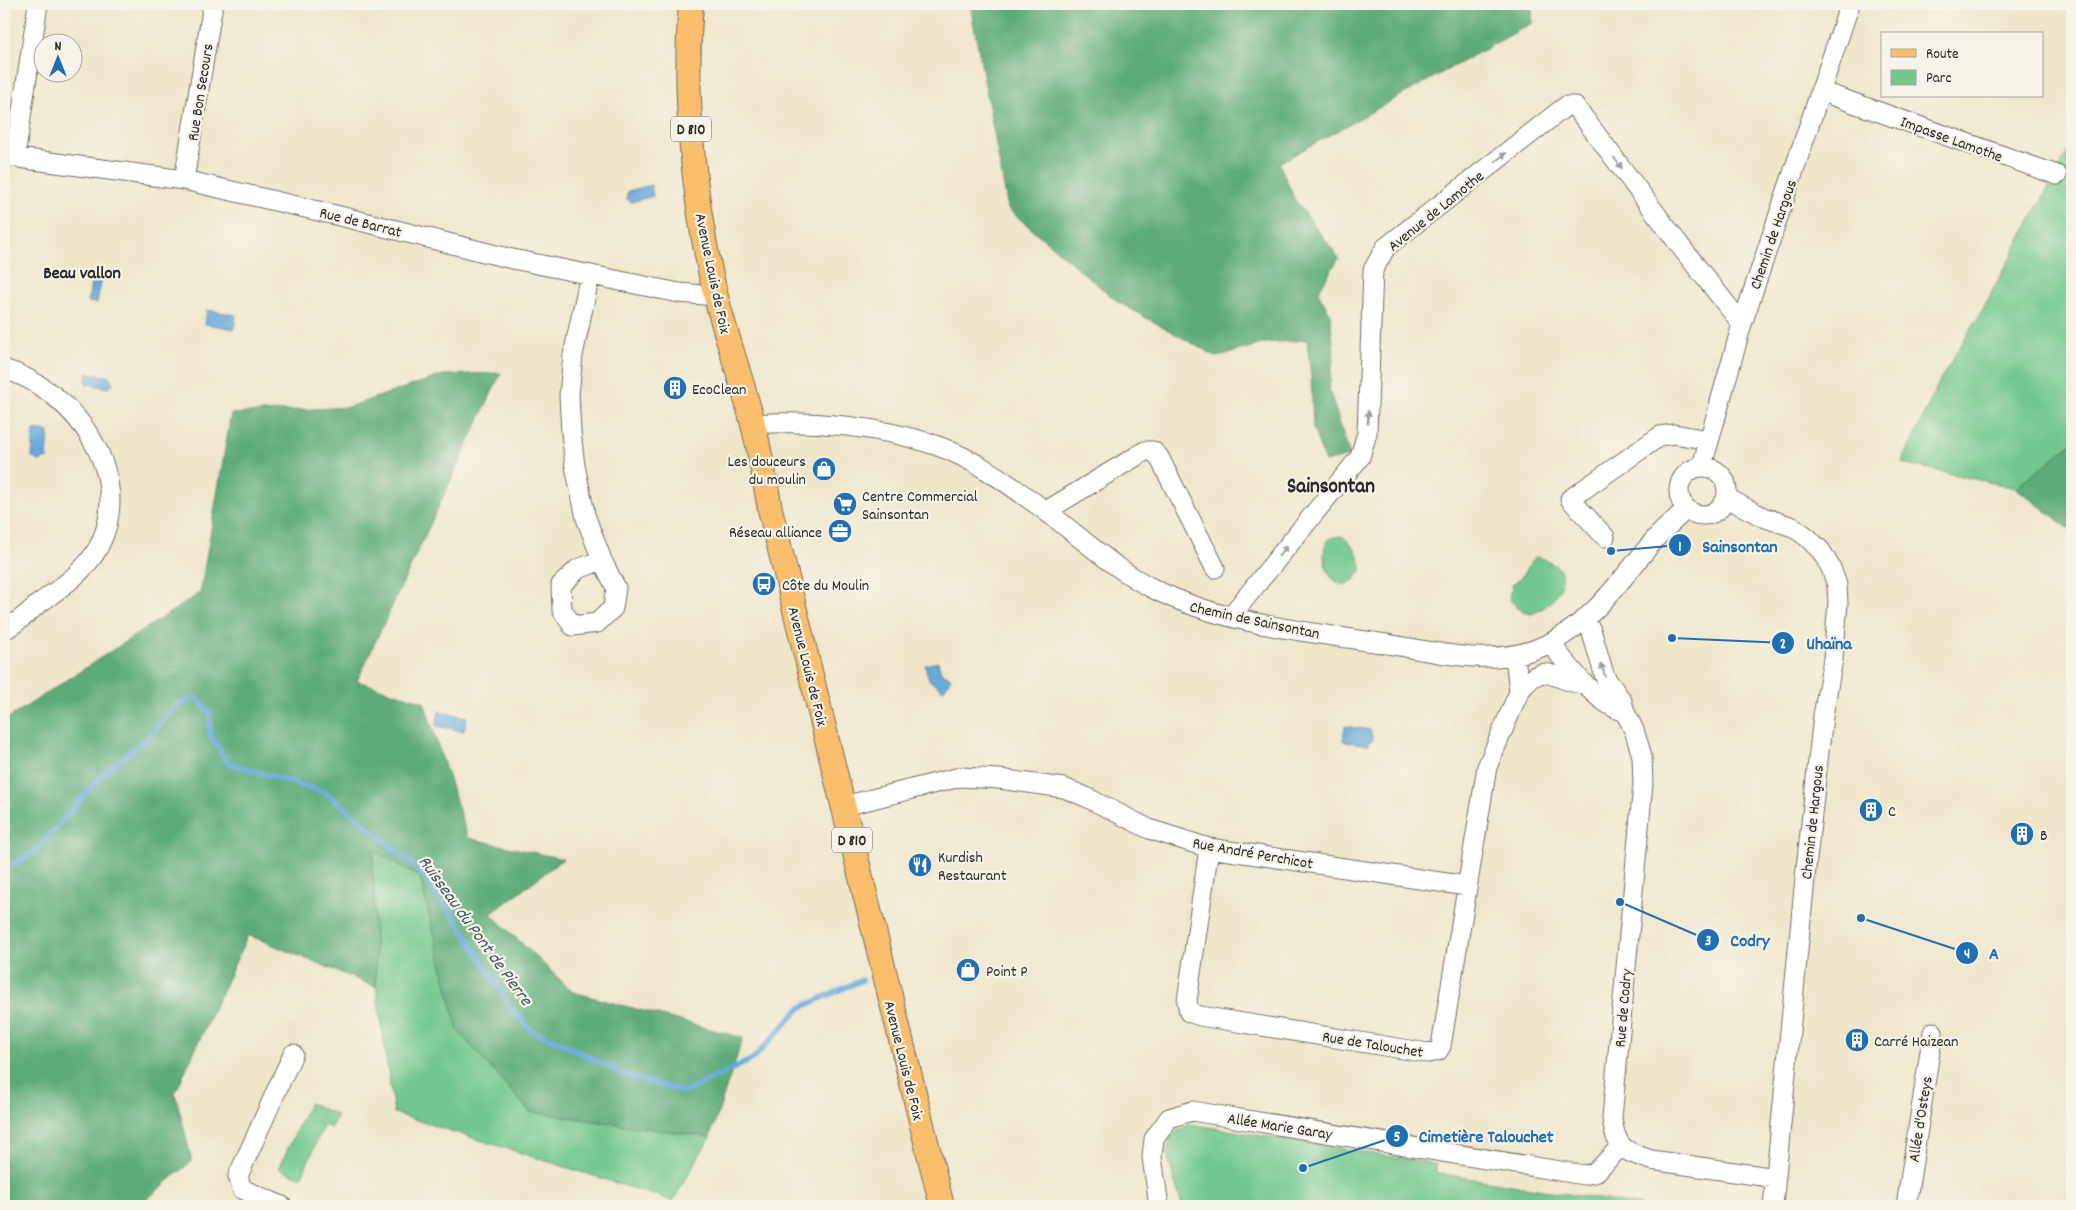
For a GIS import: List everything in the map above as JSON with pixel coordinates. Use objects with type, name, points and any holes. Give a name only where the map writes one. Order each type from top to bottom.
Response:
[{"type":"main road","name":"Avenue Louis de Foix","points":[[691,4],[688,35],[690,114],[699,203],[716,296],[753,424],[770,509],[942,1206]]},
{"type":"street","points":[[9,157],[38,4]]},
{"type":"street","name":"Rue Bon Secours","points":[[184,180],[213,4]]},
{"type":"street","name":"Chemin de Hargous","points":[[1702,466],[1742,324],[1850,4]]},
{"type":"street","name":"Impasse Lamothe","points":[[1820,91],[2057,175]]},
{"type":"street","name":"Avenue de Lamothe","points":[[1230,616],[1360,457],[1367,433],[1373,270],[1386,247],[1566,106],[1574,106],[1584,118],[1681,247],[1742,324]]},
{"type":"street","name":"Rue de Barrat","points":[[9,157],[184,180],[508,258],[687,294],[716,296]]},
{"type":"street","points":[[590,275],[573,355],[569,395],[575,466],[586,518],[602,560]]},
{"type":"street","points":[[4,369],[16,373],[48,392],[75,414],[105,465],[109,493],[109,521],[98,549],[79,573],[4,630]]},
{"type":"street","name":"Chemin de Sainsontan","points":[[753,424],[780,422],[830,424],[895,434],[935,445],[967,459],[1046,512],[1100,554],[1151,588],[1183,603],[1274,626],[1479,658],[1515,656],[1550,643],[1584,620],[1612,593],[1657,536],[1686,509]]},
{"type":"street","points":[[1605,537],[1570,499],[1660,436],[1674,434],[1708,440]]},
{"type":"street","points":[[1046,512],[1145,451],[1153,451],[1159,457],[1214,568]]},
{"type":"street","points":[[1702,466],[1714,468],[1723,476],[1728,487],[1727,498],[1720,508],[1710,515],[1697,515],[1686,509],[1680,500],[1678,488],[1682,477],[1691,469],[1702,466]]},
{"type":"street","name":"Chemin de Hargous","points":[[1727,498],[1763,517],[1793,528],[1807,537],[1821,551],[1831,568],[1836,585],[1838,603],[1833,659],[1822,716],[1773,1206]]},
{"type":"street","name":"Rue de Codry","points":[[1584,620],[1592,630],[1605,677],[1622,701],[1624,712],[1634,730],[1642,756],[1643,784],[1612,1118],[1614,1135],[1620,1147]]},
{"type":"street","points":[[1550,643],[1586,684],[1613,709],[1624,712]]},
{"type":"street","name":"Rue de Talouchet","points":[[1209,848],[1187,1001],[1189,1012],[1200,1016],[1428,1053],[1438,1051],[1441,1046],[1487,768],[1519,692],[1515,656]]},
{"type":"street","points":[[1519,692],[1530,677],[1543,674],[1559,676],[1575,684],[1586,684]]},
{"type":"street","name":"Rue André Perchicot","points":[[844,806],[960,777],[999,779],[1064,788],[1149,829],[1209,848],[1467,886]]},
{"type":"street","name":"Allée d'Osteys","points":[[1906,1206],[1933,1032]]},
{"type":"street","points":[[282,1206],[242,1188],[238,1176],[293,1054]]},
{"type":"street","name":"Allée Marie Garay","points":[[1160,1206],[1152,1157],[1154,1140],[1169,1118],[1192,1111],[1584,1175],[1595,1173],[1620,1147]]},
{"type":"street","points":[[1620,1147],[1631,1154],[1651,1160],[1776,1178]]},
{"type":"green space","points":[[970,4],[1533,4],[1532,23],[1279,163],[1295,200],[1339,258],[1318,292],[1330,314],[1334,351],[1329,389],[1350,456],[1325,462],[1313,428],[1307,340],[1265,343],[1217,357],[1118,302],[1008,209]]},
{"type":"green space","points":[[2072,144],[2072,443],[2016,488],[1902,463],[1940,380],[1980,314]]},
{"type":"green space","points":[[501,373],[357,681],[424,702],[468,838],[563,859],[491,914],[573,992],[743,1038],[710,1137],[530,1112],[458,1031],[420,877],[373,850],[376,987],[248,935],[175,1093],[192,1161],[139,1206],[4,1206],[4,721],[200,593],[231,414],[348,407],[443,375]]},
{"type":"green space","points":[[2072,443],[2072,531],[2016,488]]},
{"type":"green space","points":[[1342,536],[1356,552],[1360,561],[1361,571],[1352,582],[1343,585],[1336,582],[1330,574],[1324,555],[1325,545],[1330,539]]},
{"type":"green space","points":[[1536,557],[1544,559],[1559,568],[1562,575],[1559,590],[1555,597],[1543,608],[1530,614],[1517,608],[1509,598],[1512,585],[1525,573],[1531,561]]},
{"type":"green space","points":[[373,850],[420,877],[458,1031],[530,1112],[710,1137],[673,1201],[394,1113],[376,987]]},
{"type":"green space","points":[[309,1103],[337,1115],[331,1128],[324,1125],[301,1178],[279,1168]]},
{"type":"green space","points":[[1190,1124],[1436,1164],[1436,1173],[1643,1206],[1182,1206],[1167,1155],[1170,1135]]},
{"type":"water","points":[[651,185],[653,196],[631,202],[626,198],[628,191]]},
{"type":"water","points":[[93,272],[102,274],[97,303],[88,302]]},
{"type":"water","points":[[207,310],[236,315],[234,329],[205,324]]},
{"type":"water","points":[[88,373],[110,377],[113,384],[109,388],[86,384]]},
{"type":"water","points":[[34,430],[49,432],[47,459],[45,458],[41,462],[32,457]]},
{"type":"water","points":[[938,662],[941,672],[951,678],[944,690],[929,680],[925,665]]},
{"type":"water","points":[[439,711],[467,717],[464,731],[436,726]]},
{"type":"water","points":[[1345,726],[1370,730],[1373,740],[1368,745],[1343,741]]},
{"type":"waterway","name":"Ruisseau du Pont de Pierre","points":[[4,870],[37,850],[103,774],[152,734],[177,705],[197,697],[210,714],[210,735],[228,763],[327,793],[416,867],[458,922],[510,1006],[531,1031],[553,1039],[625,1075],[685,1092],[753,1059],[800,1008],[862,980]]},
{"type":"place","name":"EcoClean","points":[[675,388]]},
{"type":"place","name":"Les douceurs du moulin","points":[[824,469]]},
{"type":"place","name":"Centre Commercial Sainsontan","points":[[845,504]]},
{"type":"place","name":"Réseau alliance","points":[[840,531]]},
{"type":"place","name":"Sainsontan","points":[[1611,551]]},
{"type":"place","name":"Côte du Moulin","points":[[764,584]]},
{"type":"place","name":"Uhaïna","points":[[1672,638]]},
{"type":"place","name":"C","points":[[1871,810]]},
{"type":"place","name":"B","points":[[2022,834]]},
{"type":"place","name":"Kurdish Restaurant","points":[[920,865]]},
{"type":"place","name":"Codry","points":[[1620,902]]},
{"type":"place","name":"A","points":[[1861,918]]},
{"type":"place","name":"Point P","points":[[968,970]]},
{"type":"place","name":"Carré Haizean","points":[[1857,1040]]},
{"type":"place","name":"Cimetière Talouchet","points":[[1303,1168]]},
{"type":"district","name":"Beau vallon","points":[[82,272]]},
{"type":"district","name":"Sainsontan","points":[[1331,485]]}]
